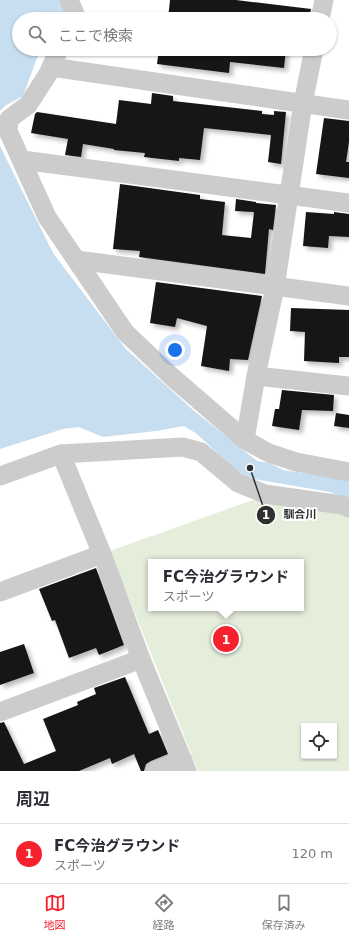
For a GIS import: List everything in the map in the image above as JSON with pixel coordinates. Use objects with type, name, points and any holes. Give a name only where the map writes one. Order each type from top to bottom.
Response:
[{"type":"street","points":[[68,0],[74,12]]},
{"type":"street","points":[[321,12],[324,0]]},
{"type":"street","points":[[56,56],[48,74],[28,105],[9,119],[8,131],[47,217],[125,332],[171,376],[245,440],[269,453],[296,462],[349,472]]},
{"type":"street","points":[[245,440],[256,376],[275,287],[303,103],[313,56]]},
{"type":"street","points":[[51,67],[349,110]]},
{"type":"street","points":[[22,160],[349,203]]},
{"type":"street","points":[[77,260],[349,296]]},
{"type":"street","points":[[256,376],[349,386]]},
{"type":"street","points":[[0,476],[61,454],[183,447],[201,452],[238,483],[265,494],[342,505],[349,508]]},
{"type":"street","points":[[61,454],[185,766],[155,771]]},
{"type":"street","points":[[0,592],[102,554]]},
{"type":"street","points":[[0,712],[141,658]]},
{"type":"green space","points":[[253,500],[340,510],[349,515],[349,771],[198,771],[110,551]]},
{"type":"water","points":[[0,0],[59,0],[66,12],[12,12],[12,56],[38,56],[23,96],[5,106],[0,111]]},
{"type":"water","points":[[0,146],[53,253],[125,348],[193,410],[257,461],[270,463],[283,470],[349,480],[349,500],[330,492],[248,478],[229,464],[197,434],[184,426],[103,437],[79,427],[63,429],[0,449]]},
{"type":"building","points":[[170,0],[236,0],[311,9],[310,12],[169,12]]},
{"type":"building","points":[[158,56],[285,56],[284,68],[230,62],[229,73],[157,64]]},
{"type":"building","points":[[152,93],[173,96],[173,101],[262,111],[262,114],[274,115],[274,111],[286,112],[281,164],[268,162],[271,135],[204,128],[200,160],[179,158],[179,161],[144,157],[145,153],[114,150],[83,144],[81,157],[65,155],[68,139],[31,133],[35,114],[37,112],[116,124],[119,100],[151,104]]},
{"type":"building","points":[[324,118],[349,121],[349,142],[346,162],[349,162],[349,178],[316,174]]},
{"type":"building","points":[[120,184],[200,195],[200,199],[225,202],[222,235],[251,238],[254,212],[235,211],[236,199],[276,205],[273,230],[269,229],[265,274],[139,257],[140,251],[113,249]]},
{"type":"building","points":[[306,212],[334,214],[334,212],[349,214],[349,237],[329,236],[328,248],[303,246]]},
{"type":"building","points":[[156,282],[262,296],[248,360],[230,359],[229,371],[201,366],[207,326],[177,318],[175,327],[150,323]]},
{"type":"building","points":[[291,308],[349,310],[349,357],[339,357],[339,363],[304,361],[305,332],[290,331]]},
{"type":"building","points":[[282,390],[334,395],[333,411],[302,410],[299,430],[272,426],[275,409],[279,409]]},
{"type":"building","points":[[336,413],[349,415],[349,428],[334,426]]},
{"type":"building","points":[[96,568],[124,645],[99,655],[96,648],[69,658],[55,620],[52,621],[39,589]]},
{"type":"building","points":[[24,644],[34,673],[0,685],[0,652]]},
{"type":"building","points":[[125,677],[149,734],[158,730],[168,754],[146,764],[144,771],[141,771],[134,754],[112,764],[110,758],[79,771],[0,771],[0,723],[4,722],[24,764],[56,751],[43,719],[78,705],[77,702],[96,694],[94,688]]},
{"type":"place","name":"馴合川","points":[[250,468]]},
{"type":"place","name":"FC今治グラウンド","points":[[226,639]]}]
